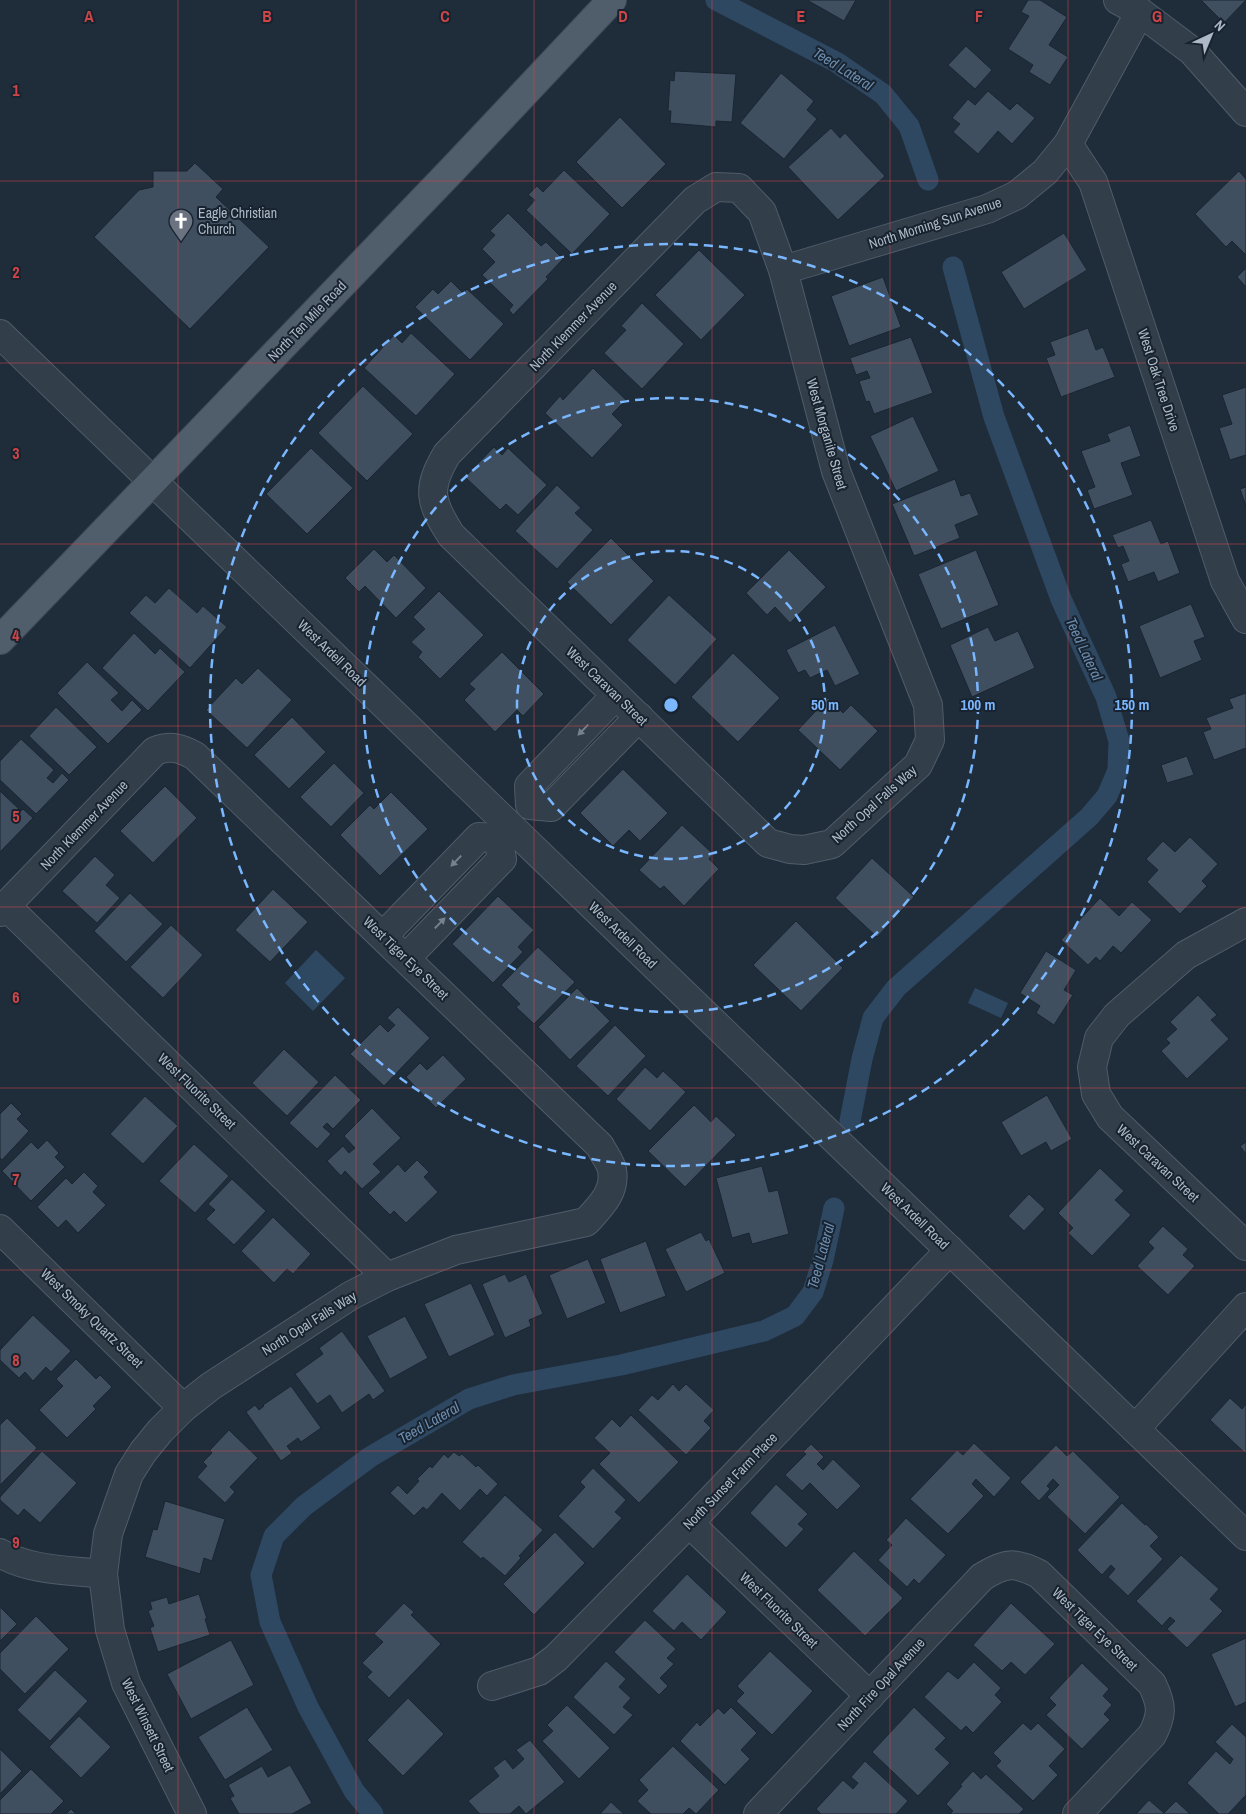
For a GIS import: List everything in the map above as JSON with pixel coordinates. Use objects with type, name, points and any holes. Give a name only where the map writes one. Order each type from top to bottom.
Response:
[{"type":"main road","name":"North Ten Mile Road","points":[[0,640],[452,170],[612,0]]},
{"type":"street","points":[[1129,6],[1192,51],[1246,112]]},
{"type":"street","name":"North Morning Sun Avenue","points":[[783,270],[986,209],[1017,195],[1045,172],[1068,144],[1129,6]]},
{"type":"street","name":"West Oak Tree Drive","points":[[1068,144],[1093,182],[1225,581],[1246,619]]},
{"type":"street","name":"North Klemmer Avenue","points":[[432,494],[437,472],[447,454],[695,200],[716,187],[739,188]]},
{"type":"street","name":"West Morganite Street","points":[[739,188],[762,212],[783,270],[836,471],[928,706],[930,740]]},
{"type":"street","name":"West Ardell Road","points":[[0,334],[153,481],[504,832],[950,1250],[1246,1536]]},
{"type":"street","name":"West Caravan Street","points":[[432,494],[439,516],[451,535],[768,843],[790,849],[804,850]]},
{"type":"street","points":[[383,936],[479,837],[504,832],[530,805],[529,786],[616,695]]},
{"type":"street","points":[[530,805],[551,807],[639,717]]},
{"type":"street","name":"North Opal Falls Way","points":[[804,850],[832,844],[918,765],[930,740]]},
{"type":"street","name":"North Klemmer Avenue","points":[[3,909],[155,751],[173,747]]},
{"type":"street","name":"West Tiger Eye Street","points":[[173,747],[185,750],[195,756],[600,1146],[612,1169],[612,1189]]},
{"type":"street","points":[[406,958],[502,859],[504,832]]},
{"type":"street","name":"West Fluorite Street","points":[[3,909],[387,1277]]},
{"type":"street","name":"West Caravan Street","points":[[1246,922],[1186,955],[1117,1015],[1099,1038],[1092,1067],[1096,1094],[1110,1117],[1246,1246]]},
{"type":"street","name":"North Opal Falls Way","points":[[103,1574],[108,1534],[129,1474],[143,1452],[160,1431],[183,1408],[211,1386],[350,1296],[387,1277],[456,1250],[586,1222],[600,1207],[612,1189]]},
{"type":"street","name":"West Smoky Quartz Street","points":[[0,1229],[183,1408]]},
{"type":"street","name":"North Sunset Farm Place","points":[[492,1686],[539,1671],[556,1658],[689,1523],[950,1250]]},
{"type":"street","points":[[1135,1429],[1246,1307]]},
{"type":"street","name":"West Fluorite Street","points":[[689,1523],[870,1696]]},
{"type":"street","points":[[0,1553],[11,1560],[38,1566],[103,1574]]},
{"type":"street","name":"West Tiger Eye Street","points":[[1010,1564],[1025,1567],[1039,1574],[1152,1684],[1160,1699],[1161,1712],[1158,1725],[1152,1735],[1077,1814]]},
{"type":"street","name":"North Fire Opal Avenue","points":[[758,1814],[982,1577],[995,1569],[1010,1564]]},
{"type":"street","name":"West Winsett Street","points":[[103,1574],[110,1630],[126,1683],[192,1814]]},
{"type":"water","points":[[316,950],[345,978],[313,1011],[285,983]]},
{"type":"water","points":[[975,988],[1008,1003],[1001,1018],[968,1003]]},
{"type":"building","points":[[807,0],[856,0],[844,21]]},
{"type":"building","points":[[1028,0],[1040,0],[1067,17],[1049,45],[1068,57],[1050,85],[1029,72],[1033,65],[1008,49],[1029,16],[1021,12]]},
{"type":"building","points":[[1201,0],[1246,0],[1224,23]]},
{"type":"building","points":[[966,46],[992,70],[975,89],[948,65]]},
{"type":"building","points":[[675,71],[736,74],[732,122],[716,121],[716,127],[670,123],[671,111],[668,111],[670,80],[674,81]]},
{"type":"building","points":[[781,73],[814,101],[807,110],[817,119],[784,159],[740,123]]},
{"type":"building","points":[[988,91],[1010,110],[1017,103],[1035,118],[1012,144],[998,131],[978,154],[953,132],[960,124],[952,118],[968,99],[975,105]]},
{"type":"building","points":[[620,117],[666,164],[622,208],[576,162]]},
{"type":"building","points":[[831,128],[840,138],[845,133],[885,176],[838,220],[788,167]]},
{"type":"building","name":"Eagle Christian Church","points":[[195,163],[223,189],[216,197],[269,247],[190,329],[94,237],[139,190],[153,187],[153,171],[187,171]]},
{"type":"building","points":[[564,170],[610,214],[572,254],[526,210],[535,200],[528,195],[537,186],[543,192]]},
{"type":"building","points":[[1239,171],[1246,179],[1246,255],[1232,241],[1226,247],[1195,214]]},
{"type":"building","points":[[508,213],[541,246],[546,242],[563,259],[546,277],[548,279],[513,315],[509,310],[513,305],[482,275],[495,262],[482,249],[495,235],[490,231]]},
{"type":"building","points":[[1064,233],[1087,270],[1024,309],[1001,272]]},
{"type":"building","points":[[699,250],[745,295],[701,340],[655,295]]},
{"type":"building","points":[[1246,268],[1246,287],[1237,277]]},
{"type":"building","points":[[883,277],[901,327],[849,346],[831,296]]},
{"type":"building","points":[[451,281],[463,293],[467,289],[504,324],[470,360],[415,307],[433,289],[438,294]]},
{"type":"building","points":[[642,303],[684,344],[642,389],[604,353],[626,330],[621,326]]},
{"type":"building","points":[[1088,328],[1096,350],[1103,347],[1115,377],[1061,397],[1046,358],[1055,355],[1050,342]]},
{"type":"building","points":[[411,333],[455,374],[416,416],[364,368],[394,335],[402,343]]},
{"type":"building","points":[[911,337],[933,393],[874,414],[869,401],[866,402],[859,381],[870,378],[867,371],[856,375],[850,358]]},
{"type":"building","points":[[593,368],[626,400],[612,414],[623,425],[592,458],[545,413],[560,396],[563,400]]},
{"type":"building","points":[[363,386],[413,434],[367,481],[318,433]]},
{"type":"building","points":[[1246,387],[1246,455],[1230,460],[1219,428],[1232,424],[1222,395]]},
{"type":"building","points":[[913,416],[939,471],[896,491],[870,436]]},
{"type":"building","points":[[1130,425],[1141,456],[1121,463],[1133,495],[1094,509],[1087,490],[1095,487],[1081,451],[1110,441],[1107,434]]},
{"type":"building","points":[[494,447],[502,455],[508,448],[547,485],[518,515],[506,504],[500,510],[465,477]]},
{"type":"building","points":[[311,448],[353,488],[307,534],[266,494]]},
{"type":"building","points":[[955,479],[961,496],[970,493],[979,515],[955,525],[960,538],[914,556],[892,504]]},
{"type":"building","points":[[557,485],[581,508],[575,513],[593,530],[557,569],[515,531]]},
{"type":"building","points":[[1246,487],[1246,506],[1240,489]]},
{"type":"building","points":[[1151,520],[1161,544],[1168,541],[1180,573],[1158,582],[1154,572],[1128,582],[1121,564],[1129,561],[1123,546],[1118,548],[1112,535]]},
{"type":"building","points":[[611,538],[654,581],[611,625],[567,582]]},
{"type":"building","points":[[374,549],[387,562],[394,555],[426,588],[396,618],[365,586],[359,592],[345,578]]},
{"type":"building","points":[[789,550],[826,587],[790,623],[775,607],[767,615],[746,593]]},
{"type":"building","points":[[976,550],[999,605],[941,629],[918,574]]},
{"type":"building","points":[[169,588],[197,613],[203,606],[227,627],[190,668],[129,613],[146,595],[155,603]]},
{"type":"building","points":[[439,591],[484,635],[440,679],[418,657],[422,652],[411,642],[425,629],[413,617]]},
{"type":"building","points":[[669,595],[717,639],[675,685],[627,640]]},
{"type":"building","points":[[1191,604],[1205,637],[1194,641],[1202,660],[1160,678],[1139,626]]},
{"type":"building","points":[[835,625],[860,674],[835,686],[827,670],[810,678],[805,670],[798,673],[786,650]]},
{"type":"building","points":[[988,627],[995,641],[1018,631],[1035,668],[972,697],[950,645]]},
{"type":"building","points":[[134,633],[155,654],[160,648],[185,672],[148,711],[102,668]]},
{"type":"building","points":[[502,652],[544,694],[523,716],[517,710],[495,732],[464,700],[475,689],[469,684]]},
{"type":"building","points":[[733,653],[780,698],[738,742],[691,697]]},
{"type":"building","points":[[87,662],[119,693],[111,700],[122,711],[132,700],[142,710],[108,744],[57,693]]},
{"type":"building","points":[[258,668],[292,700],[247,748],[206,710],[236,678],[242,684]]},
{"type":"building","points":[[1246,693],[1246,748],[1214,760],[1203,732],[1211,729],[1206,718],[1233,708],[1229,699]]},
{"type":"building","points":[[828,698],[843,713],[851,705],[878,731],[840,770],[798,730]]},
{"type":"building","points":[[56,707],[97,747],[69,775],[29,736]]},
{"type":"building","points":[[292,717],[326,752],[289,789],[254,755]]},
{"type":"building","points":[[21,739],[54,770],[47,778],[53,783],[62,773],[69,780],[36,814],[0,780],[0,761]]},
{"type":"building","points":[[1187,756],[1194,775],[1167,783],[1161,765]]},
{"type":"building","points":[[334,763],[364,793],[331,827],[300,797]]},
{"type":"building","points":[[623,769],[668,813],[640,841],[629,830],[613,846],[580,813]]},
{"type":"building","points":[[165,786],[197,818],[153,863],[120,831]]},
{"type":"building","points":[[0,791],[21,811],[23,809],[33,818],[0,852]]},
{"type":"building","points":[[391,792],[428,829],[380,876],[340,835],[370,805],[374,809]]},
{"type":"building","points":[[682,825],[713,854],[709,859],[719,869],[684,906],[664,886],[660,889],[639,870]]},
{"type":"building","points":[[1190,837],[1218,864],[1202,881],[1207,886],[1180,914],[1147,882],[1158,870],[1146,859],[1163,841],[1175,852]]},
{"type":"building","points":[[95,856],[115,875],[106,885],[120,898],[97,923],[62,891]]},
{"type":"building","points":[[872,858],[914,897],[877,937],[835,898]]},
{"type":"building","points":[[273,889],[308,922],[270,962],[235,930]]},
{"type":"building","points":[[130,893],[163,924],[126,962],[94,931]]},
{"type":"building","points":[[498,896],[534,930],[518,947],[523,952],[493,983],[452,944]]},
{"type":"building","points":[[1100,898],[1119,916],[1132,902],[1152,920],[1121,953],[1113,946],[1100,961],[1096,957],[1088,965],[1061,940]]},
{"type":"building","points":[[796,921],[843,968],[801,1011],[753,965]]},
{"type":"building","points":[[171,925],[203,955],[163,998],[130,967]]},
{"type":"building","points":[[538,947],[575,982],[534,1024],[516,1007],[520,1004],[501,985]]},
{"type":"building","points":[[1046,951],[1076,970],[1064,990],[1073,995],[1054,1025],[1036,1013],[1040,1006],[1020,993]]},
{"type":"building","points":[[577,988],[610,1021],[570,1060],[538,1027]]},
{"type":"building","points":[[1198,995],[1217,1015],[1211,1020],[1229,1039],[1187,1079],[1161,1051],[1170,1043],[1166,1039],[1177,1029],[1170,1022]]},
{"type":"building","points":[[398,1007],[430,1038],[384,1086],[350,1054],[380,1024],[388,1032],[395,1025],[387,1018]]},
{"type":"building","points":[[615,1025],[646,1056],[608,1096],[576,1066]]},
{"type":"building","points":[[284,1049],[319,1082],[287,1116],[252,1083]]},
{"type":"building","points":[[443,1055],[466,1079],[436,1108],[406,1077],[420,1063],[427,1070]]},
{"type":"building","points":[[645,1067],[657,1078],[663,1071],[686,1092],[650,1131],[616,1099]]},
{"type":"building","points":[[335,1075],[361,1100],[333,1129],[327,1123],[323,1127],[331,1134],[317,1149],[289,1123]]},
{"type":"building","points":[[1047,1095],[1072,1139],[1051,1151],[1046,1142],[1021,1156],[1001,1122]]},
{"type":"building","points":[[145,1096],[178,1126],[143,1164],[110,1134]]},
{"type":"building","points":[[11,1103],[22,1114],[17,1119],[29,1131],[2,1160],[0,1158],[0,1114]]},
{"type":"building","points":[[694,1105],[711,1122],[716,1116],[736,1135],[685,1187],[648,1151]]},
{"type":"building","points":[[372,1108],[401,1138],[373,1164],[381,1172],[362,1189],[345,1171],[341,1176],[327,1161],[343,1146],[349,1153],[355,1148],[344,1136]]},
{"type":"building","points":[[47,1140],[59,1153],[55,1157],[65,1167],[31,1201],[2,1171],[31,1142],[38,1149]]},
{"type":"building","points":[[1246,1142],[1246,1154],[1240,1146]]},
{"type":"building","points":[[194,1144],[229,1176],[195,1213],[159,1181]]},
{"type":"building","points":[[417,1160],[429,1172],[424,1177],[438,1192],[406,1223],[394,1211],[390,1215],[368,1193],[398,1164],[405,1172]]},
{"type":"building","points":[[762,1166],[769,1192],[778,1190],[789,1234],[752,1244],[749,1233],[732,1238],[716,1178]]},
{"type":"building","points":[[1100,1168],[1124,1191],[1115,1200],[1131,1215],[1092,1256],[1068,1233],[1073,1228],[1058,1213]]},
{"type":"building","points":[[84,1172],[98,1186],[93,1192],[106,1205],[78,1233],[66,1220],[58,1228],[37,1207],[66,1178],[72,1184]]},
{"type":"building","points":[[232,1179],[266,1211],[234,1245],[206,1219],[215,1210],[208,1204]]},
{"type":"building","points":[[1029,1194],[1045,1209],[1024,1231],[1008,1216]]},
{"type":"building","points":[[273,1217],[311,1254],[293,1274],[287,1269],[274,1283],[241,1251]]},
{"type":"building","points":[[1163,1226],[1188,1249],[1183,1255],[1195,1266],[1168,1295],[1137,1266],[1154,1248],[1148,1242]]},
{"type":"building","points":[[701,1232],[706,1241],[709,1239],[725,1273],[686,1292],[665,1249]]},
{"type":"building","points":[[646,1241],[666,1296],[620,1313],[600,1259]]},
{"type":"building","points":[[588,1259],[606,1303],[567,1319],[549,1275]]},
{"type":"building","points":[[505,1274],[509,1282],[526,1274],[543,1314],[529,1320],[531,1326],[505,1338],[482,1284]]},
{"type":"building","points":[[471,1283],[495,1335],[449,1357],[424,1304]]},
{"type":"building","points":[[33,1315],[71,1351],[51,1372],[46,1367],[33,1381],[25,1372],[19,1378],[0,1360],[0,1350]]},
{"type":"building","points":[[405,1316],[428,1358],[390,1379],[367,1336]]},
{"type":"building","points":[[342,1331],[385,1391],[373,1400],[369,1394],[342,1413],[330,1395],[317,1404],[295,1374],[323,1354],[319,1348]]},
{"type":"building","points":[[76,1359],[96,1379],[100,1375],[112,1387],[93,1406],[96,1409],[67,1438],[39,1410],[63,1386],[56,1379]]},
{"type":"building","points":[[673,1384],[679,1391],[686,1384],[714,1410],[704,1421],[711,1428],[686,1455],[638,1410],[652,1395],[658,1400]]},
{"type":"building","points":[[291,1386],[321,1428],[301,1442],[298,1438],[287,1446],[292,1453],[281,1461],[246,1412],[255,1405],[259,1410],[263,1405]]},
{"type":"building","points":[[1230,1398],[1242,1409],[1246,1404],[1246,1454],[1210,1420]]},
{"type":"building","points":[[631,1415],[679,1462],[639,1503],[599,1464],[610,1453],[594,1438],[612,1419],[620,1427]]},
{"type":"building","points":[[7,1418],[37,1448],[0,1485],[0,1425]]},
{"type":"building","points":[[229,1430],[258,1458],[230,1487],[235,1492],[225,1503],[197,1477],[207,1466],[203,1462],[212,1453],[210,1450]]},
{"type":"building","points":[[974,1443],[1011,1478],[994,1497],[976,1479],[972,1484],[984,1496],[948,1534],[910,1499],[957,1450],[963,1455]]},
{"type":"building","points":[[811,1444],[824,1457],[817,1464],[823,1470],[833,1459],[861,1486],[837,1510],[810,1483],[802,1491],[785,1475],[806,1454],[803,1452]]},
{"type":"building","points":[[1056,1445],[1067,1456],[1073,1451],[1120,1497],[1085,1534],[1047,1497],[1059,1485],[1053,1479],[1047,1486],[1050,1489],[1039,1501],[1020,1482]]},
{"type":"building","points":[[42,1451],[77,1483],[40,1523],[24,1509],[18,1516],[0,1500],[0,1497]]},
{"type":"building","points":[[454,1452],[459,1456],[462,1454],[476,1467],[478,1465],[498,1484],[487,1496],[480,1489],[460,1511],[442,1493],[427,1510],[423,1507],[414,1516],[390,1493],[398,1485],[407,1494],[419,1481],[417,1479],[430,1466],[432,1468],[444,1454],[448,1458]]},
{"type":"building","points":[[593,1468],[626,1500],[615,1512],[622,1518],[593,1549],[558,1516],[585,1487],[580,1482]]},
{"type":"building","points":[[776,1484],[808,1514],[798,1524],[804,1529],[786,1548],[750,1513]]},
{"type":"building","points":[[505,1495],[543,1530],[519,1556],[521,1558],[505,1576],[483,1557],[481,1559],[462,1542]]},
{"type":"building","points":[[165,1501],[225,1519],[212,1561],[204,1558],[200,1574],[145,1557],[153,1529],[157,1530]]},
{"type":"building","points":[[1122,1503],[1159,1537],[1150,1546],[1163,1559],[1128,1596],[1108,1577],[1115,1569],[1111,1565],[1102,1575],[1077,1550]]},
{"type":"building","points":[[906,1518],[946,1555],[919,1584],[914,1579],[907,1587],[878,1560],[892,1545],[886,1540]]},
{"type":"building","points":[[555,1532],[585,1563],[534,1615],[503,1584]]},
{"type":"building","points":[[854,1551],[903,1598],[865,1636],[817,1590]]},
{"type":"building","points":[[1181,1555],[1219,1589],[1210,1599],[1223,1611],[1187,1648],[1167,1629],[1175,1621],[1170,1617],[1162,1626],[1136,1601]]},
{"type":"building","points":[[687,1574],[727,1612],[701,1640],[682,1622],[674,1631],[652,1611]]},
{"type":"building","points":[[199,1594],[210,1635],[158,1652],[150,1628],[154,1626],[148,1611],[152,1609],[150,1602],[167,1597],[169,1604]]},
{"type":"building","points":[[404,1603],[414,1612],[411,1615],[441,1644],[389,1698],[367,1677],[372,1672],[362,1663],[383,1642],[374,1634]]},
{"type":"building","points":[[1011,1603],[1055,1644],[1025,1675],[1011,1662],[1002,1671],[973,1645]]},
{"type":"building","points":[[0,1607],[17,1624],[0,1641]]},
{"type":"building","points":[[36,1616],[69,1649],[25,1694],[0,1669],[0,1653]]},
{"type":"building","points":[[645,1620],[676,1649],[667,1658],[674,1664],[660,1678],[668,1686],[659,1695],[614,1652]]},
{"type":"building","points":[[1246,1638],[1246,1702],[1235,1707],[1211,1654]]},
{"type":"building","points":[[231,1640],[254,1685],[191,1719],[167,1674]]},
{"type":"building","points":[[770,1651],[813,1691],[772,1735],[736,1701],[744,1693],[737,1686]]},
{"type":"building","points":[[606,1661],[626,1679],[619,1687],[631,1698],[623,1707],[633,1715],[614,1735],[573,1697]]},
{"type":"building","points":[[974,1662],[1001,1688],[995,1695],[1002,1702],[973,1733],[966,1726],[961,1731],[924,1697],[948,1671],[958,1679]]},
{"type":"building","points":[[1082,1663],[1109,1689],[1103,1696],[1112,1705],[1104,1714],[1110,1720],[1082,1749],[1046,1715],[1056,1705],[1049,1698]]},
{"type":"building","points":[[55,1670],[88,1701],[50,1741],[17,1710]]},
{"type":"building","points":[[408,1698],[444,1734],[403,1776],[367,1740]]},
{"type":"building","points":[[567,1705],[610,1748],[579,1779],[542,1741],[553,1731],[547,1725]]},
{"type":"building","points":[[247,1707],[273,1750],[225,1780],[198,1737]]},
{"type":"building","points":[[731,1707],[757,1733],[741,1750],[750,1759],[725,1785],[680,1741],[697,1722],[700,1726],[718,1708],[724,1714]]},
{"type":"building","points":[[914,1707],[946,1738],[935,1749],[950,1763],[918,1796],[872,1752]]},
{"type":"building","points":[[79,1716],[111,1747],[81,1778],[49,1747]]},
{"type":"building","points":[[1023,1723],[1031,1730],[1038,1723],[1065,1749],[1049,1766],[1058,1775],[1033,1801],[996,1766],[1001,1761],[993,1753]]},
{"type":"building","points":[[1232,1724],[1246,1737],[1246,1795],[1228,1814],[1219,1814],[1187,1783],[1216,1751],[1230,1764],[1233,1759],[1215,1742]]},
{"type":"building","points":[[530,1740],[565,1782],[526,1814],[519,1806],[510,1814],[480,1814],[468,1801],[499,1776],[493,1768],[505,1759],[513,1769],[524,1759],[516,1750]]},
{"type":"building","points":[[673,1746],[719,1790],[696,1814],[689,1808],[683,1814],[651,1814],[637,1801],[648,1790],[639,1780]]},
{"type":"building","points":[[0,1749],[22,1771],[0,1794]]},
{"type":"building","points":[[865,1761],[908,1801],[896,1814],[821,1814],[816,1809],[843,1780],[853,1789],[858,1783],[851,1777]]},
{"type":"building","points":[[290,1765],[312,1803],[292,1814],[239,1814],[230,1798],[234,1796],[228,1785],[262,1766],[268,1777]]},
{"type":"building","points":[[31,1769],[64,1801],[51,1814],[0,1814],[0,1800]]},
{"type":"building","points":[[973,1771],[981,1779],[986,1774],[1024,1809],[1019,1814],[950,1814],[953,1811],[946,1804]]},
{"type":"building","points":[[1149,1800],[1164,1813],[1176,1801],[1190,1814],[1136,1814]]},
{"type":"building","points":[[611,1802],[624,1814],[600,1814]]},
{"type":"building","points":[[71,1809],[76,1814],[66,1814]]},
{"type":"waterway","name":"Teed Lateral","points":[[716,0],[836,62],[883,94],[909,126],[928,180]]},
{"type":"waterway","name":"Teed Lateral","points":[[850,1121],[862,1059],[873,1018],[896,988],[1089,817],[1107,796],[1118,770],[1119,741],[1106,697],[1061,599],[994,417],[953,267]]},
{"type":"waterway","name":"Teed Lateral","points":[[373,1814],[354,1791],[308,1707],[270,1622],[261,1575],[274,1536],[304,1506],[370,1457],[469,1399],[513,1385],[621,1365],[764,1331],[795,1316],[813,1292],[823,1260],[834,1208]]},
{"type":"place","name":"Eagle Christian Church","points":[[181,242]]}]
